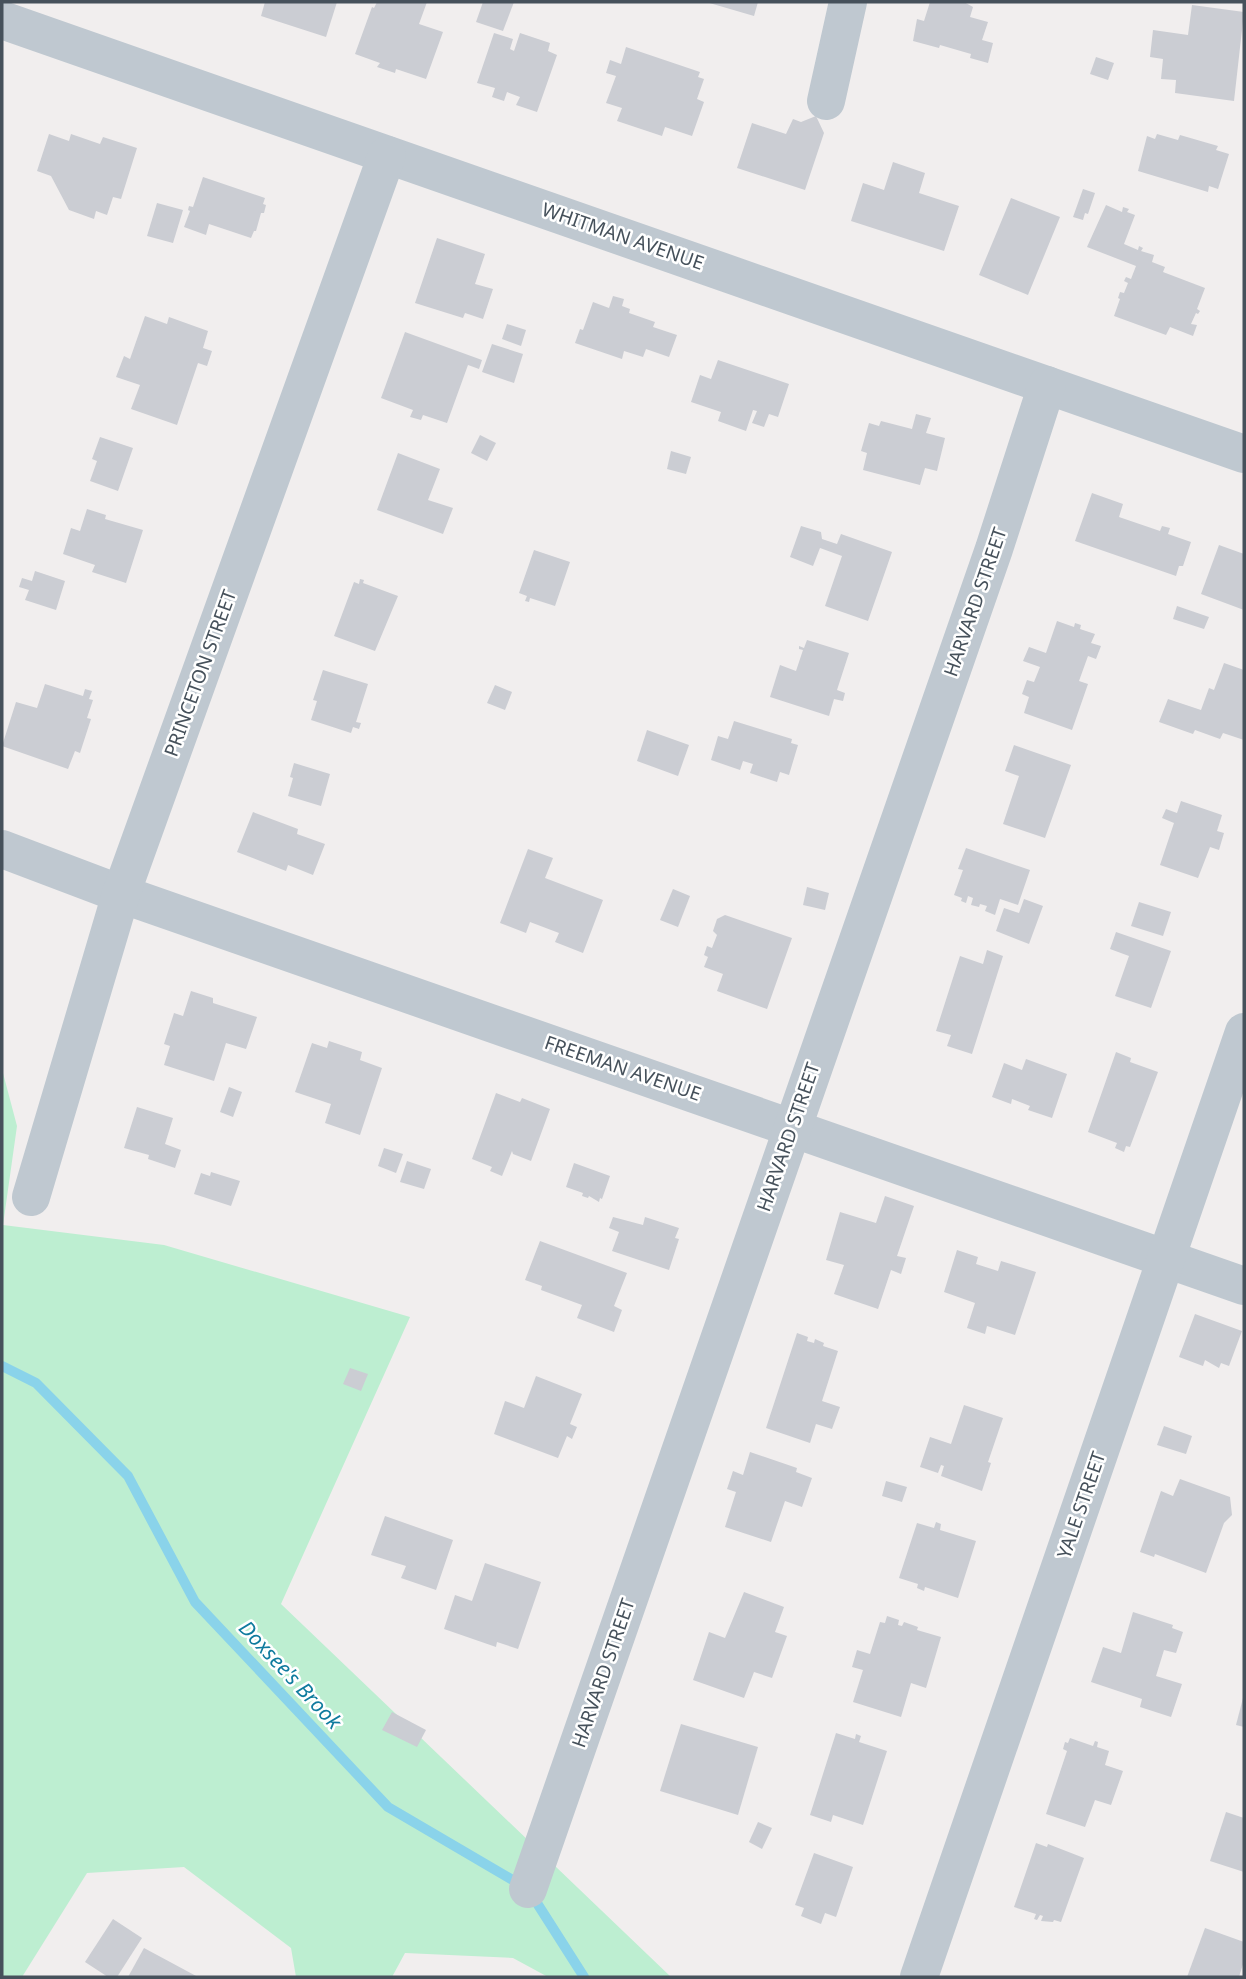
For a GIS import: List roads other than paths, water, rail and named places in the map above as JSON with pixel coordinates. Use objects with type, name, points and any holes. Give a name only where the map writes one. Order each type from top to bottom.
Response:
[{"type":"street","points":[[826,101],[848,2]]},
{"type":"street","name":"WHITMAN AVENUE","points":[[2,20],[1244,454]]},
{"type":"street","name":"PRINCETON STREET","points":[[31,1197],[121,894],[387,155]]},
{"type":"street","name":"HARVARD STREET","points":[[528,1889],[994,549],[1047,385]]},
{"type":"street","name":"FREEMAN AVENUE","points":[[2,849],[121,894],[1244,1286]]},
{"type":"street","name":"YALE STREET","points":[[919,1977],[1244,1032]]},
{"type":"waterway","name":"Doxsee's Brook","points":[[2,1366],[36,1383],[128,1476],[195,1602],[388,1807],[528,1889],[584,1977]]}]
